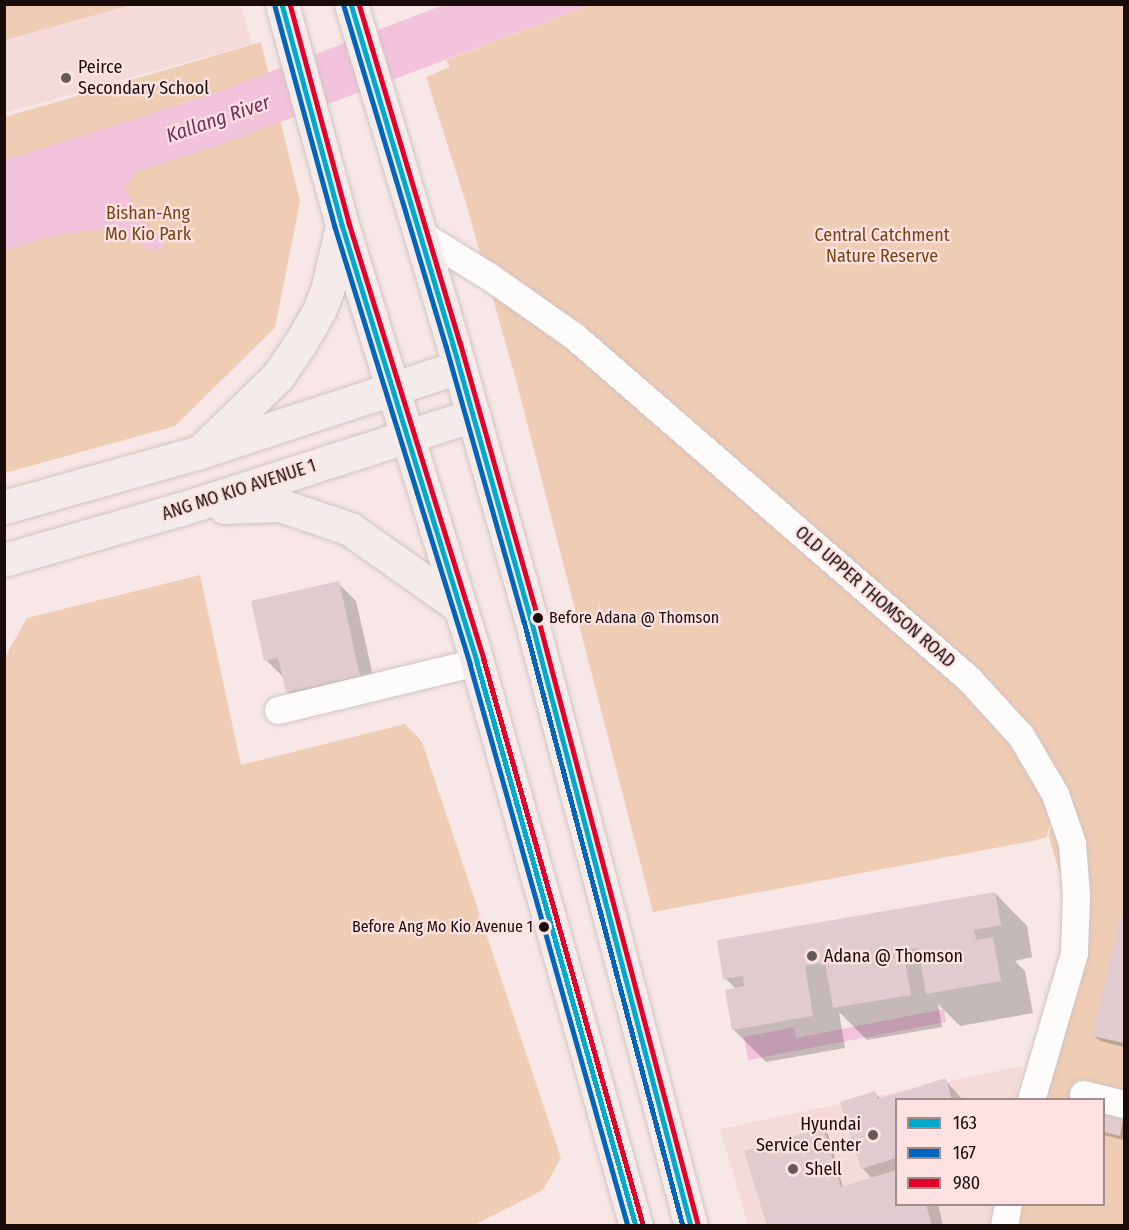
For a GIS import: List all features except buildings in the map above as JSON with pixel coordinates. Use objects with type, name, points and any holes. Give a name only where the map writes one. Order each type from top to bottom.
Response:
[{"type":"main road","points":[[282,4],[342,225],[477,662],[636,1226]]},
{"type":"main road","points":[[355,19],[459,367],[531,619],[691,1226]]},
{"type":"main road","points":[[200,452],[278,376],[301,342],[319,311],[328,287],[342,225]]},
{"type":"main road","points":[[4,507],[200,452],[459,367]]},
{"type":"main road","name":"ANG MO KIO AVENUE 1","points":[[4,560],[182,509],[473,415]]},
{"type":"main road","points":[[182,509],[280,505],[290,508],[359,534],[460,607]]},
{"type":"street","name":"OLD UPPER THOMSON ROAD","points":[[419,233],[490,277],[574,336],[969,679],[1021,736],[1055,794],[1069,834],[1072,843],[1076,895],[1074,953],[1032,1098]]},
{"type":"street","points":[[278,710],[477,662]]},
{"type":"street","points":[[1083,1094],[1100,1098]]},
{"type":"street","points":[[1105,1099],[1125,1104]]},
{"type":"street","points":[[1004,1226],[1008,1206]]},
{"type":"shaded area","name":"Peirce Secondary School","points":[[5,5],[241,5],[252,44],[5,113]]},
{"type":"shaded area","points":[[1022,1066],[1017,1098],[895,1098],[895,1206],[1001,1206],[997,1225],[748,1225],[720,1129]]},
{"type":"green space","points":[[5,4],[131,4],[131,5],[5,40]]},
{"type":"green space","name":"Central Catchment Nature Reserve","points":[[591,5],[1124,5],[1124,1225],[1003,1225],[1007,1206],[1105,1206],[1105,1098],[1028,1098],[1066,944],[1062,880],[1049,837],[1052,813],[1047,837],[1033,841],[653,912],[517,384],[466,203],[426,77],[450,67],[446,60]]},
{"type":"green space","name":"Bishan-Ang Mo Kio Park","points":[[261,42],[300,201],[275,328],[175,426],[5,473],[5,117]]},
{"type":"green space","points":[[200,575],[241,765],[405,724],[422,742],[561,1158],[543,1190],[474,1225],[5,1225],[5,657],[27,618]]},
{"type":"water","name":"Kallang River","points":[[443,5],[591,5],[214,147],[134,172],[125,189],[138,216],[166,243],[157,251],[100,229],[52,236],[5,250],[5,160],[215,93]]},
{"type":"water","points":[[944,1009],[946,1022],[748,1060],[744,1037],[794,1027],[796,1038]]},
{"type":"transit line","name":"163","points":[[282,4],[342,225],[477,662],[636,1226]]},
{"type":"transit line","name":"980","points":[[290,4],[349,223],[484,660],[643,1224]]},
{"type":"transit line","name":"163","points":[[351,4],[453,344],[531,619],[691,1226]]},
{"type":"transit line","name":"980","points":[[359,4],[460,342],[538,617],[698,1224]]},
{"type":"transit line","name":"167","points":[[275,6],[335,227],[470,664],[628,1226]]},
{"type":"transit line","name":"167","points":[[344,6],[446,346],[524,621],[683,1226]]},
{"type":"place","name":"Peirce Secondary School","points":[[66,78]]},
{"type":"place","name":"Before Adana @ Thomson","points":[[538,618]]},
{"type":"place","name":"Before Ang Mo Kio Avenue 1","points":[[544,927]]},
{"type":"place","name":"Adana @ Thomson","points":[[812,956]]},
{"type":"place","name":"Hyundai Service Center","points":[[873,1135]]},
{"type":"place","name":"Shell","points":[[793,1169]]}]
